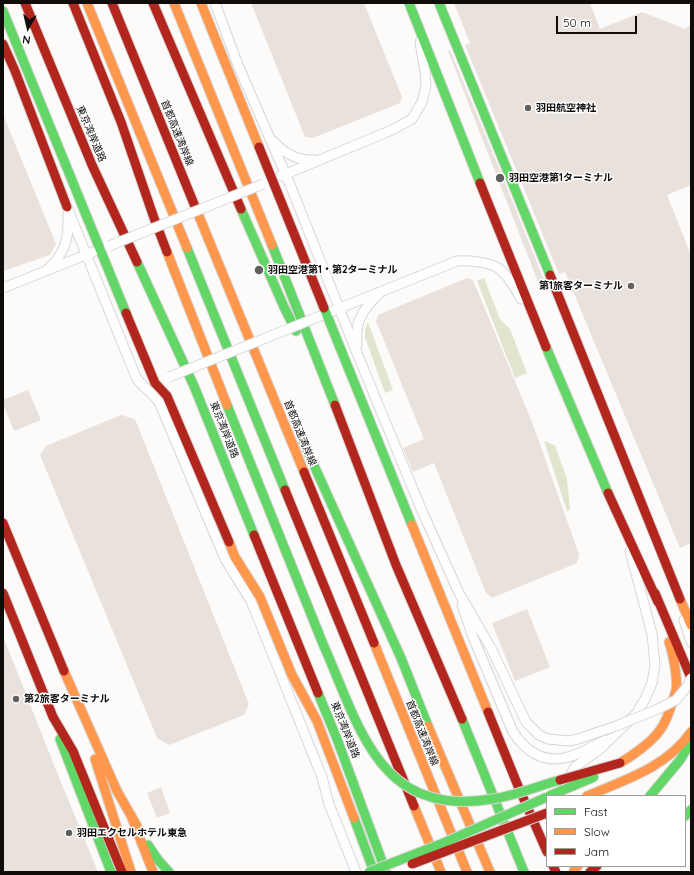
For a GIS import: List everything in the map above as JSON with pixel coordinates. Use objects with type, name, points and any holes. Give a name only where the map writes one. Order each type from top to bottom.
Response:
[{"type":"main road","name":"東京湾岸道路","points":[[25,3],[87,153],[194,386],[337,739],[387,872]]},
{"type":"main road","points":[[73,3],[121,122],[156,226],[251,466],[358,725],[370,748],[389,773],[400,783],[427,797],[460,802],[477,802],[494,799],[620,763]]},
{"type":"main road","points":[[86,3],[441,872]]},
{"type":"main road","name":"首都高速湾岸線","points":[[112,3],[466,872]]},
{"type":"main road","points":[[153,3],[230,185],[284,307],[304,346],[321,369]]},
{"type":"main road","points":[[174,3],[295,301],[396,565],[465,726],[524,872]]},
{"type":"main road","points":[[201,3],[518,786],[546,850]]},
{"type":"main road","points":[[409,3],[539,330],[624,529],[655,593],[691,678]]},
{"type":"main road","points":[[439,3],[510,174],[691,625]]},
{"type":"main road","points":[[3,11],[150,372],[155,383],[167,396],[235,557],[260,597],[292,675],[317,721],[374,872]]},
{"type":"main road","points":[[3,44],[18,78],[67,207]]},
{"type":"main road","points":[[254,350],[274,376],[281,391]]},
{"type":"main road","points":[[300,434],[395,646],[490,872]]},
{"type":"main road","points":[[3,523],[72,690],[117,791],[155,856],[169,872]]},
{"type":"main road","points":[[3,592],[53,717],[65,754],[111,872]]},
{"type":"main road","points":[[550,795],[597,776],[633,756],[660,730],[669,711],[676,689],[673,654],[655,593]]},
{"type":"main road","points":[[72,690],[131,872]]},
{"type":"main road","points":[[53,717],[73,751],[122,872]]},
{"type":"main road","points":[[589,795],[644,772],[671,755],[681,746],[691,732]]},
{"type":"main road","points":[[651,795],[680,760],[691,742]]},
{"type":"main road","points":[[369,872],[441,844],[546,797]]},
{"type":"main road","points":[[387,872],[445,853],[546,813]]},
{"type":"main road","points":[[132,818],[153,872]]},
{"type":"street","points":[[215,3],[238,65],[270,137],[422,510],[459,593],[491,648],[526,722],[536,732],[548,739],[568,741],[578,739],[616,726],[676,700],[689,684],[691,678]]},
{"type":"street","points":[[3,288],[272,181],[285,174],[392,130],[412,119],[422,102],[426,86],[416,19]]},
{"type":"street","points":[[270,137],[278,147],[294,157],[305,160],[320,160]]},
{"type":"street","points":[[67,207],[136,377],[140,384],[155,396],[160,404],[225,559],[251,601],[322,777],[329,804],[356,872]]},
{"type":"street","points":[[44,272],[61,255],[65,245],[68,234],[67,207]]},
{"type":"street","points":[[155,383],[382,290],[458,261],[470,260],[497,267],[505,274],[512,284],[539,330]]},
{"type":"street","points":[[357,353],[356,336],[362,313],[382,290]]},
{"type":"street","points":[[561,795],[568,779],[576,767],[600,749],[636,714],[652,683],[655,665],[652,634],[624,529]]},
{"type":"street","points":[[459,593],[464,613],[513,732],[527,749],[535,754],[547,758],[558,759],[568,757],[610,738]]},
{"type":"street","points":[[680,599],[691,642]]},
{"type":"green space","points":[[484,278],[500,319],[510,329],[527,373],[515,378],[477,281]]},
{"type":"green space","points":[[368,322],[393,390],[385,393],[365,337],[365,330]]},
{"type":"green space","points":[[544,441],[555,445],[567,479],[570,509],[567,511]]},
{"type":"building","points":[[251,3],[364,3],[402,97],[400,103],[313,138],[305,137]]},
{"type":"building","name":"第1旅客ターミナル","points":[[454,3],[590,3],[600,29],[642,12],[685,29],[691,24],[691,185],[667,195],[691,255],[691,543],[680,548],[565,272],[559,274],[465,45],[470,43]]},
{"type":"building","points":[[450,50],[544,280],[538,282],[448,51]]},
{"type":"building","points":[[3,114],[56,244],[50,255],[3,271]]},
{"type":"building","points":[[467,278],[473,280],[532,422],[579,554],[577,563],[492,598],[486,593],[434,463],[413,472],[403,448],[424,439],[376,321],[378,315]]},
{"type":"building","points":[[28,390],[41,420],[14,431],[3,404],[3,400]]},
{"type":"building","points":[[121,415],[135,419],[249,704],[244,715],[169,745],[157,738],[40,455],[46,446]]},
{"type":"building","points":[[527,609],[550,667],[515,681],[492,623]]},
{"type":"building","name":"第2旅客ターミナル","points":[[3,636],[54,765],[98,872],[3,872]]},
{"type":"building","points":[[161,787],[170,813],[157,818],[147,793]]},
{"type":"traffic: fast","points":[[409,3],[480,183]]},
{"type":"traffic: fast","points":[[439,3],[550,275]]},
{"type":"traffic: fast","points":[[3,11],[126,313]]},
{"type":"traffic: fast","points":[[241,209],[296,331]]},
{"type":"traffic: fast","points":[[272,245],[335,405]]},
{"type":"traffic: fast","points":[[187,248],[285,490]]},
{"type":"traffic: fast","points":[[137,262],[194,386],[254,535]]},
{"type":"traffic: fast","points":[[324,308],[412,525]]},
{"type":"traffic: fast","points":[[546,347],[608,493]]},
{"type":"traffic: fast","points":[[227,405],[323,644]]},
{"type":"traffic: fast","points":[[303,441],[401,658],[428,726]]},
{"type":"traffic: fast","points":[[323,644],[363,735],[379,760],[398,780],[423,794],[454,801],[500,798],[560,780]]},
{"type":"traffic: fast","points":[[318,693],[337,739],[386,872]]},
{"type":"traffic: fast","points":[[462,719],[524,872]]},
{"type":"traffic: fast","points":[[60,739],[111,872]]},
{"type":"traffic: fast","points":[[651,795],[680,760],[691,742]]},
{"type":"traffic: fast","points":[[551,795],[594,777]]},
{"type":"traffic: fast","points":[[369,872],[441,844],[546,797]]},
{"type":"traffic: fast","points":[[686,815],[691,810]]},
{"type":"traffic: fast","points":[[354,818],[374,872]]},
{"type":"traffic: fast","points":[[148,845],[169,872]]},
{"type":"traffic: slow","points":[[87,3],[187,248]]},
{"type":"traffic: slow","points":[[174,3],[272,245]]},
{"type":"traffic: slow","points":[[201,3],[259,147]]},
{"type":"traffic: slow","points":[[194,204],[304,472]]},
{"type":"traffic: slow","points":[[167,252],[227,405]]},
{"type":"traffic: slow","points":[[412,525],[488,712]]},
{"type":"traffic: slow","points":[[229,542],[235,557],[260,597],[292,675],[317,721],[354,818]]},
{"type":"traffic: slow","points":[[680,599],[691,625]]},
{"type":"traffic: slow","points":[[620,763],[647,744],[663,726],[676,690],[675,666],[669,642]]},
{"type":"traffic: slow","points":[[374,643],[467,872]]},
{"type":"traffic: slow","points":[[64,671],[117,791],[137,826]]},
{"type":"traffic: slow","points":[[428,726],[490,872]]},
{"type":"traffic: slow","points":[[589,795],[630,778],[658,763],[670,755],[691,732]]},
{"type":"traffic: slow","points":[[95,759],[131,872]]},
{"type":"traffic: slow","points":[[414,806],[441,872]]},
{"type":"traffic: slow","points":[[132,818],[153,872]]},
{"type":"traffic: slow","points":[[573,872],[577,867]]},
{"type":"traffic: jam","points":[[25,3],[92,165],[137,262]]},
{"type":"traffic: jam","points":[[73,3],[121,122],[167,252]]},
{"type":"traffic: jam","points":[[112,3],[194,204]]},
{"type":"traffic: jam","points":[[153,3],[241,209]]},
{"type":"traffic: jam","points":[[3,44],[15,71],[67,207]]},
{"type":"traffic: jam","points":[[259,147],[324,308]]},
{"type":"traffic: jam","points":[[480,183],[546,347]]},
{"type":"traffic: jam","points":[[550,275],[680,599]]},
{"type":"traffic: jam","points":[[126,313],[155,383],[167,396],[229,542]]},
{"type":"traffic: jam","points":[[335,405],[396,565],[462,719]]},
{"type":"traffic: jam","points":[[304,472],[374,643]]},
{"type":"traffic: jam","points":[[285,490],[414,806]]},
{"type":"traffic: jam","points":[[608,493],[658,602]]},
{"type":"traffic: jam","points":[[3,523],[64,671]]},
{"type":"traffic: jam","points":[[254,535],[318,693]]},
{"type":"traffic: jam","points":[[3,593],[53,717]]},
{"type":"traffic: jam","points":[[655,593],[691,678]]},
{"type":"traffic: jam","points":[[488,712],[546,850]]},
{"type":"traffic: jam","points":[[53,717],[73,751],[122,872]]},
{"type":"traffic: jam","points":[[560,780],[620,763]]},
{"type":"traffic: jam","points":[[412,864],[546,813]]},
{"type":"traffic: jam","points":[[554,867],[556,872]]},
{"type":"traffic: jam","points":[[590,872],[596,867]]},
{"type":"place","name":"羽田航空神社","points":[[528,108]]},
{"type":"place","name":"羽田空港第1ターミナル","points":[[500,178]]},
{"type":"place","name":"羽田空港第1・第2ターミナル","points":[[259,270]]},
{"type":"place","name":"第1旅客ターミナル","points":[[631,286]]},
{"type":"place","name":"第2旅客ターミナル","points":[[16,699]]},
{"type":"place","name":"羽田エクセルホテル東急","points":[[69,833]]}]
